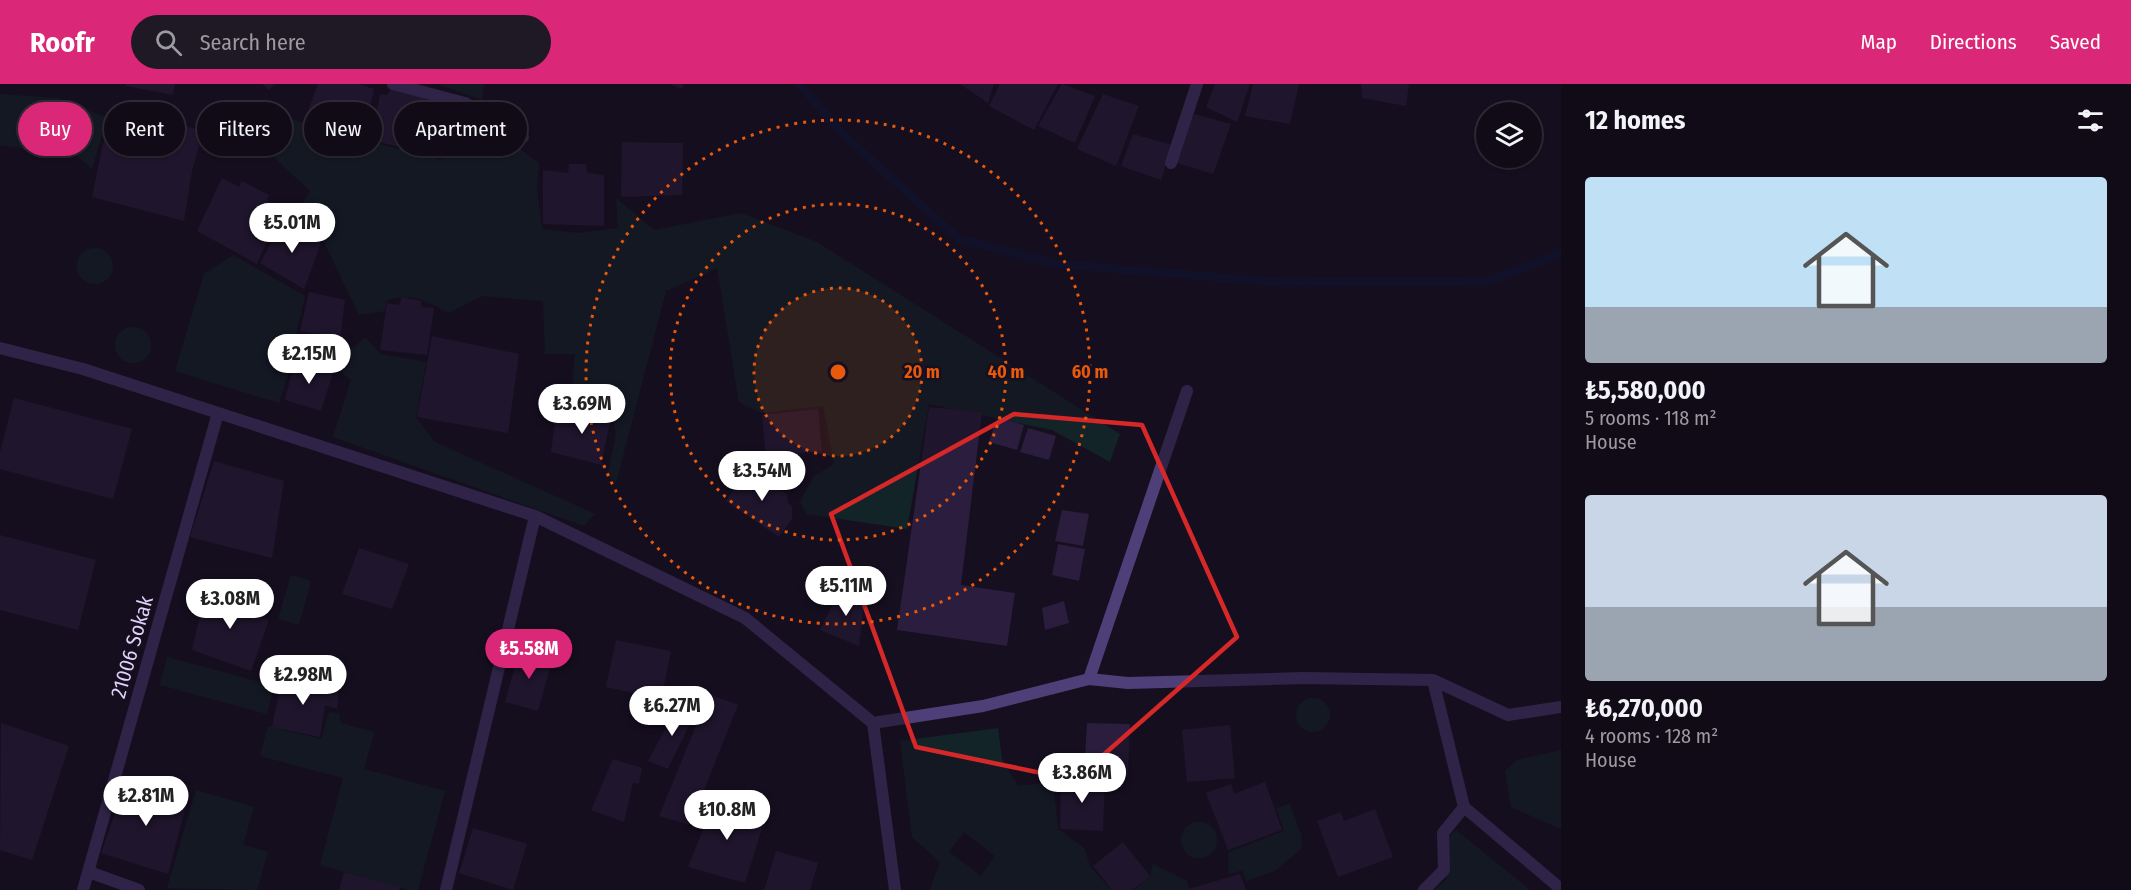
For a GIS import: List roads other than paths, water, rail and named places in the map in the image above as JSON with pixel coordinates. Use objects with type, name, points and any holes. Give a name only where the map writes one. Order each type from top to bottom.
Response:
[{"type":"street","points":[[393,84],[461,102]]},
{"type":"street","points":[[1171,163],[1197,84]]},
{"type":"street","points":[[0,348],[83,369],[535,516],[745,618],[873,723],[895,890]]},
{"type":"street","points":[[1089,679],[1187,391]]},
{"type":"street","name":"21006 Sokak","points":[[83,890],[218,413]]},
{"type":"street","points":[[447,890],[535,516]]},
{"type":"street","points":[[873,723],[983,706],[1089,679],[1128,683],[1304,678],[1433,680],[1508,715],[1561,707]]},
{"type":"street","points":[[1433,680],[1464,807],[1561,890]]},
{"type":"street","points":[[1424,890],[1444,870],[1443,833],[1464,807]]},
{"type":"street","points":[[89,872],[139,890]]},
{"type":"waterway","points":[[799,84],[845,136],[959,239],[1057,264],[1286,283],[1489,281],[1561,253]]}]
